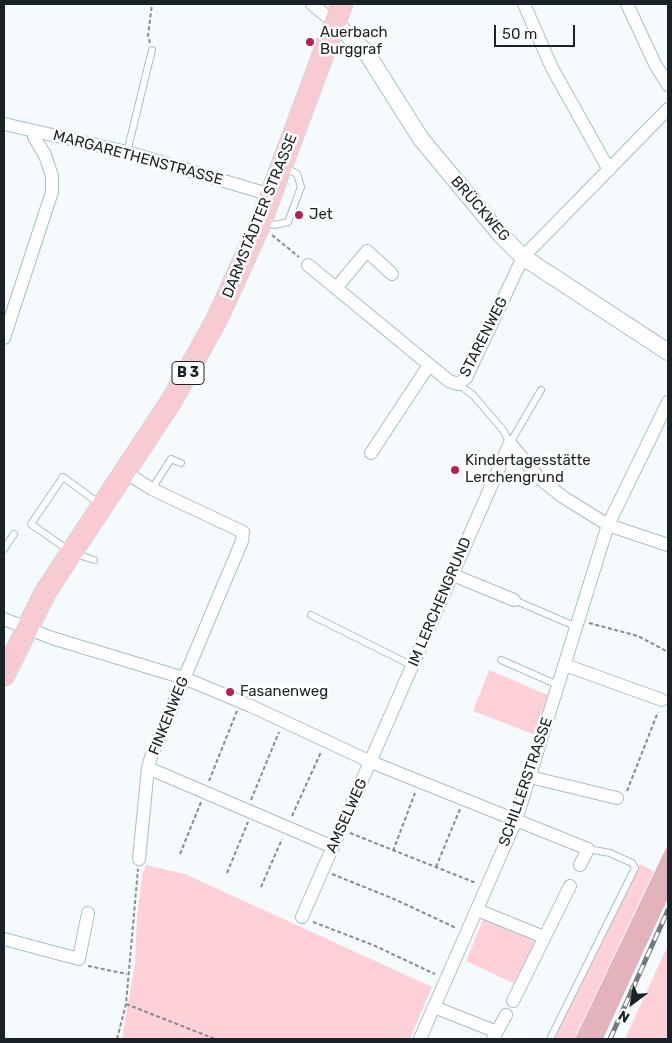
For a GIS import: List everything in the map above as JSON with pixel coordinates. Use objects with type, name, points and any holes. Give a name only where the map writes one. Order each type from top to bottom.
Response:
[{"type":"main road","name":"DARMSTÄDTER STRASSE","points":[[4,675],[26,627],[71,552],[126,473],[190,370],[232,287],[260,225],[342,4]]},
{"type":"street","points":[[312,4],[335,23]]},
{"type":"street","points":[[524,4],[552,68],[609,170]]},
{"type":"street","points":[[627,4],[655,64],[668,85]]},
{"type":"street","name":"BRÜCKWEG","points":[[335,23],[366,52],[421,139],[500,234],[523,257],[668,352]]},
{"type":"street","name":"STARENWEG","points":[[308,265],[449,381],[458,384],[466,378],[523,257],[668,109]]},
{"type":"street","name":"MARGARETHENSTRASSE","points":[[4,124],[127,152],[271,195]]},
{"type":"street","points":[[4,338],[52,192],[52,176],[45,155],[34,137],[35,131]]},
{"type":"street","points":[[336,288],[367,251],[392,274]]},
{"type":"street","points":[[371,453],[429,365]]},
{"type":"street","name":"SCHILLERSTRASSE","points":[[420,1039],[488,888],[516,820],[608,525],[668,402]]},
{"type":"street","points":[[510,443],[539,478],[563,497],[608,525],[668,545]]},
{"type":"street","name":"IM LERCHENGRUND","points":[[371,762],[510,443]]},
{"type":"street","name":"FINKENWEG","points":[[126,473],[152,489],[243,532],[242,541],[148,768],[139,859]]},
{"type":"street","points":[[454,575],[514,600]]},
{"type":"street","points":[[4,619],[52,638],[184,678],[371,762],[465,798],[588,849],[580,866]]},
{"type":"street","points":[[565,665],[662,700]]},
{"type":"street","name":"AMSELWEG","points":[[302,917],[371,762]]},
{"type":"street","points":[[148,768],[333,847]]},
{"type":"street","points":[[530,777],[617,798]]},
{"type":"street","points":[[513,1001],[570,886]]},
{"type":"street","points":[[478,910],[544,937]]},
{"type":"street","points":[[4,940],[79,959],[88,913]]},
{"type":"street","points":[[434,1007],[495,1036],[506,1015]]},
{"type":"lane","points":[[127,152],[152,50]]},
{"type":"lane","points":[[260,225],[288,222],[301,187],[297,174],[282,166]]},
{"type":"lane","points":[[458,384],[473,395],[503,430],[510,443]]},
{"type":"lane","points":[[510,443],[541,390]]},
{"type":"lane","points":[[152,489],[171,459],[181,463]]},
{"type":"lane","points":[[93,499],[63,477],[30,524],[71,552],[94,560]]},
{"type":"lane","points":[[4,549],[14,534]]},
{"type":"lane","points":[[514,600],[578,624]]},
{"type":"lane","points":[[311,615],[413,666]]},
{"type":"lane","points":[[502,660],[558,685]]},
{"type":"lane","points":[[550,1039],[634,868],[632,863],[610,853],[588,849]]},
{"type":"path","points":[[148,36],[152,4]]},
{"type":"path","points":[[260,225],[308,265]]},
{"type":"path","points":[[578,624],[638,636],[668,652]]},
{"type":"path","points":[[617,798],[627,792],[662,700]]},
{"type":"path","points":[[180,854],[241,702]]},
{"type":"path","points":[[227,873],[284,722]]},
{"type":"path","points":[[261,887],[326,741]]},
{"type":"path","points":[[392,851],[420,781]]},
{"type":"path","points":[[436,867],[465,798]]},
{"type":"path","points":[[341,830],[488,888]]},
{"type":"path","points":[[117,1039],[126,1004],[127,974],[139,859]]},
{"type":"path","name":"AMSELWEG","points":[[323,871],[388,896],[467,933]]},
{"type":"path","points":[[302,917],[373,945],[446,980]]},
{"type":"path","points":[[79,959],[82,964],[127,974]]},
{"type":"path","points":[[126,1004],[215,1039]]},
{"type":"shaded area","points":[[489,670],[548,695],[535,735],[473,711]]},
{"type":"shaded area","points":[[668,844],[668,898],[603,1039],[575,1039]]},
{"type":"shaded area","points":[[640,864],[654,871],[574,1039],[553,1039]]},
{"type":"shaded area","points":[[146,865],[185,874],[432,987],[410,1039],[122,1039],[135,963],[137,918],[142,875]]},
{"type":"shaded area","points":[[484,917],[535,941],[517,985],[466,961]]},
{"type":"shaded area","points":[[668,943],[668,1039],[625,1039],[667,947]]},
{"type":"railway","points":[[610,1039],[668,910]]},
{"type":"place","name":"Auerbach Burggraf","points":[[310,42]]},
{"type":"place","name":"Jet","points":[[299,215]]},
{"type":"place","name":"Kindertagesstätte Lerchengrund","points":[[455,470]]},
{"type":"place","name":"Fasanenweg","points":[[230,692]]}]
